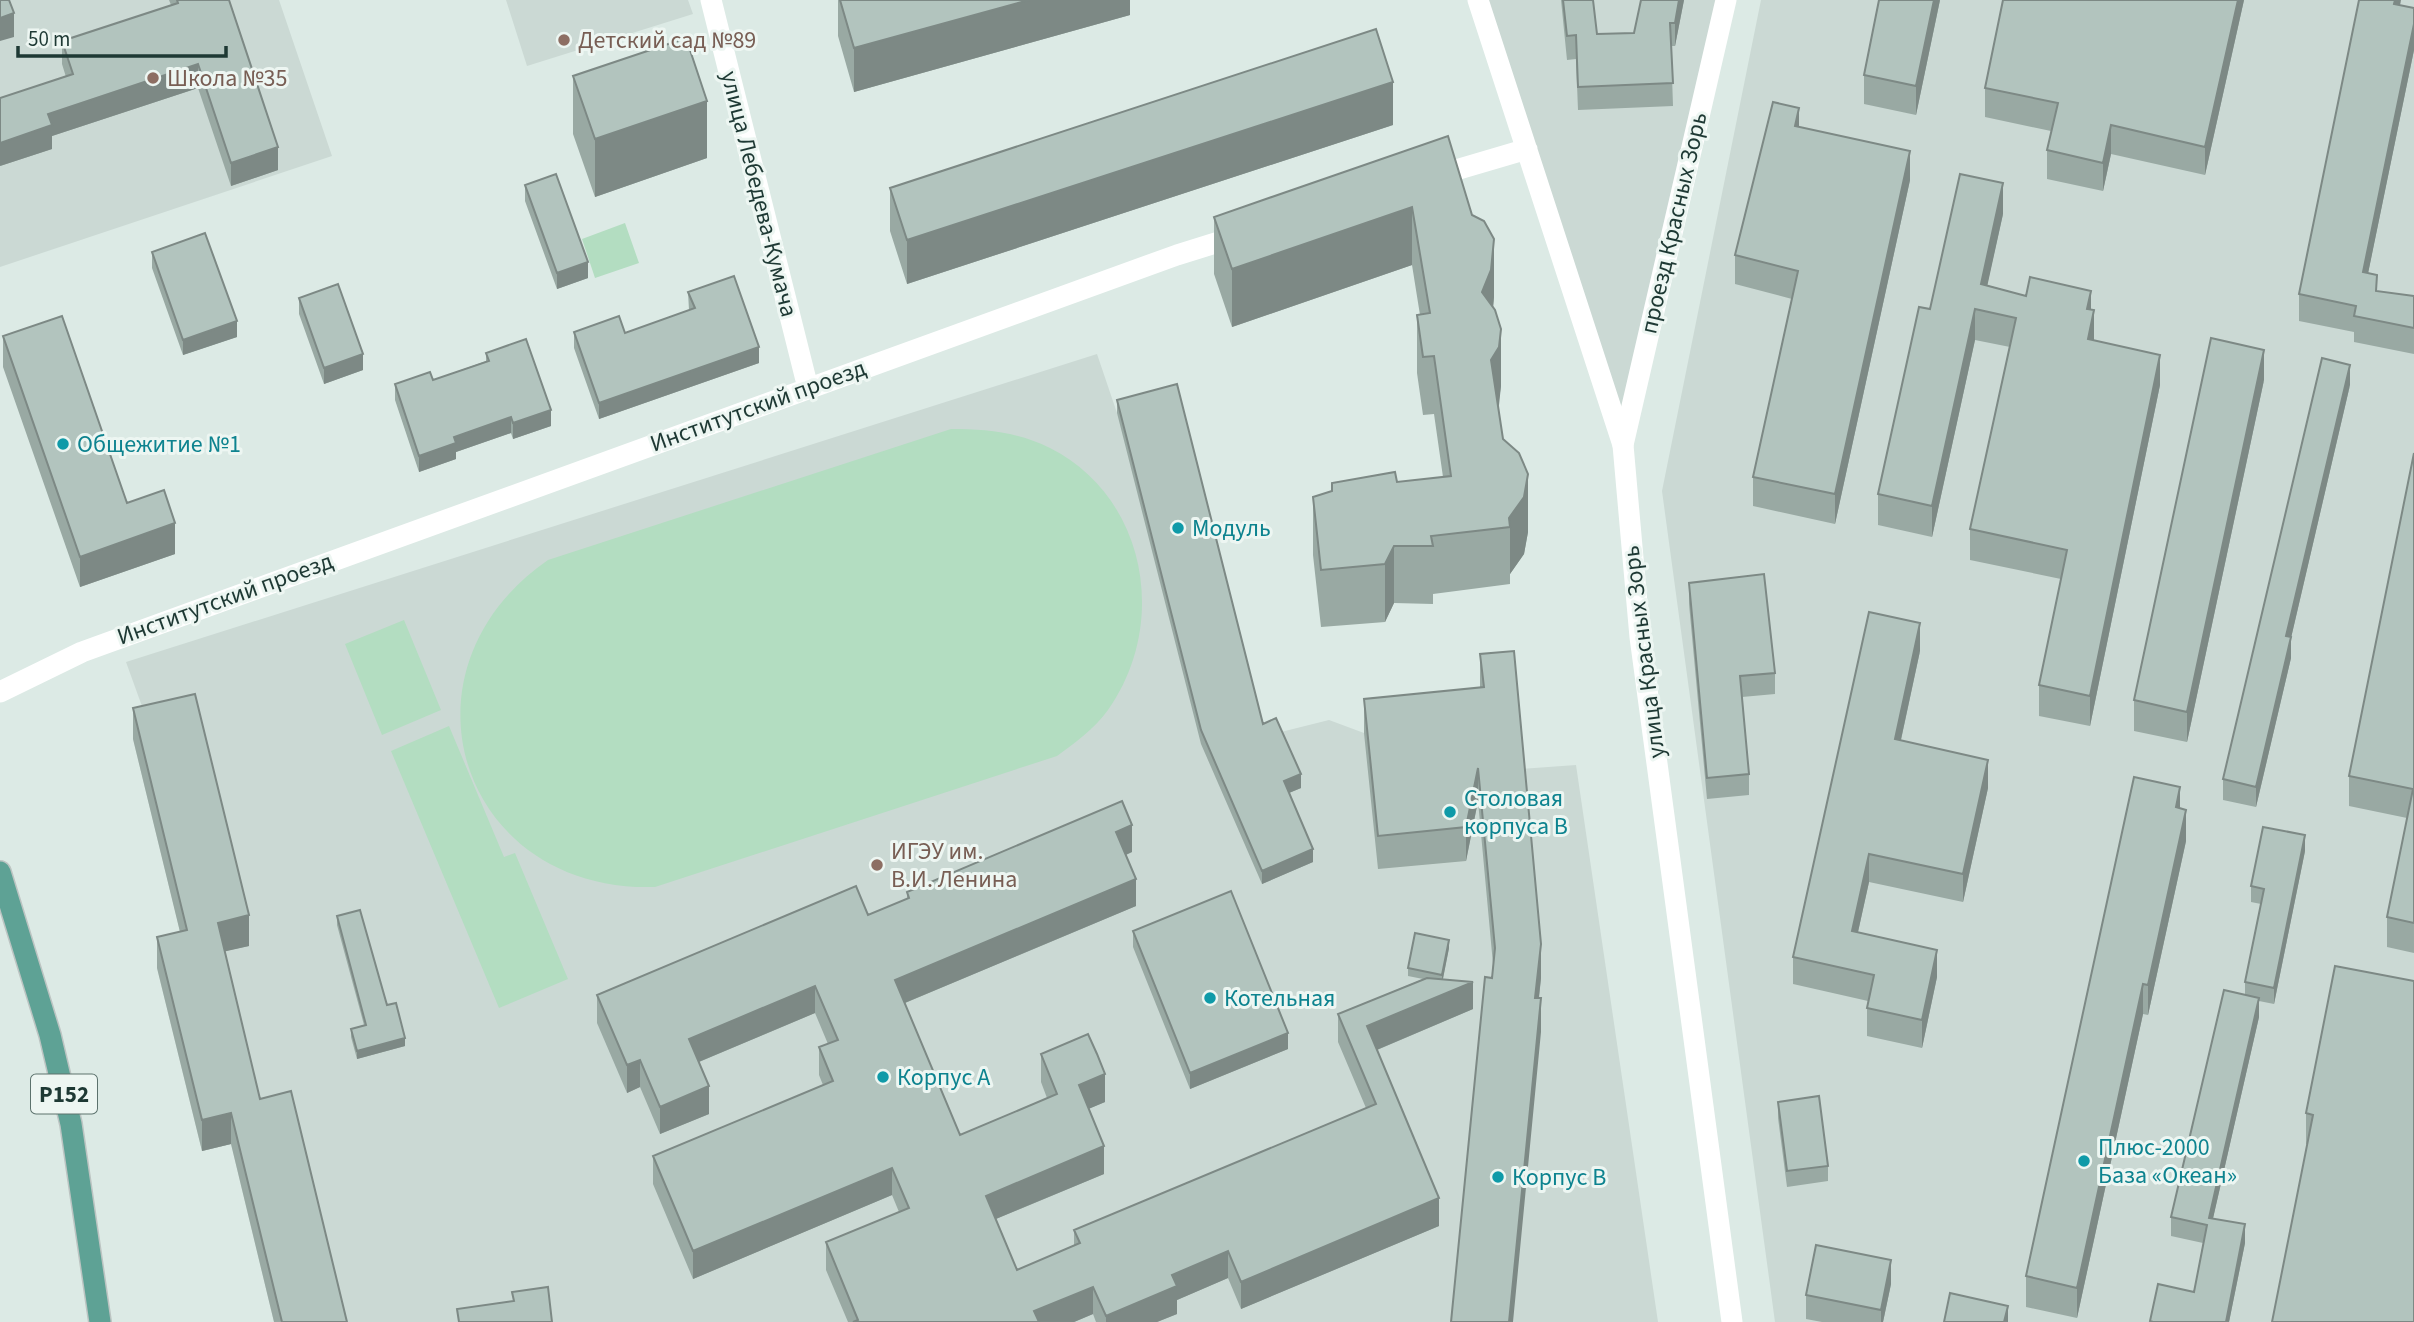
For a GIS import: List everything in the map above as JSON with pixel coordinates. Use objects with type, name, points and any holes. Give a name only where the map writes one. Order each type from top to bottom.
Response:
[{"type":"main road","name":"Р152","points":[[0,872],[50,1035],[71,1124],[100,1322]]},
{"type":"street","name":"улица Лебедева-Кумача","points":[[711,0],[808,388]]},
{"type":"street","name":"улица Красных Зорь","points":[[1478,0],[1623,445],[1640,637],[1732,1322]]},
{"type":"street","name":"проезд Красных Зорь","points":[[1623,445],[1726,0]]},
{"type":"street","points":[[1416,182],[1527,149]]},
{"type":"street","name":"Институтский проезд","points":[[0,692],[82,652],[1177,255],[1256,230]]},
{"type":"shaded area","name":"Школа №35","points":[[0,0],[279,0],[332,156],[0,267]]},
{"type":"shaded area","name":"Детский сад №89","points":[[506,0],[688,0],[693,14],[527,66]]},
{"type":"shaded area","points":[[1480,0],[1724,0],[1622,436]]},
{"type":"shaded area","points":[[1761,0],[2414,0],[2414,1322],[1775,1322],[1662,491]]},
{"type":"shaded area","name":"ИГЭУ им. В.И. Ленина","points":[[1097,354],[1117,413],[1265,736],[1329,720],[1364,733],[1522,769],[1576,765],[1658,1322],[274,1322],[231,1144],[202,1151],[157,968],[187,960],[133,739],[152,734],[126,662]]},
{"type":"green space","points":[[625,223],[639,263],[595,278],[582,239]]},
{"type":"green space","points":[[951,429],[1002,432],[1050,448],[1083,470],[1109,498],[1127,530],[1138,565],[1142,602],[1138,640],[1127,676],[1108,710],[1084,735],[1057,756],[655,887],[588,879],[534,854],[494,815],[469,767],[460,714],[470,659],[499,606],[548,560]]},
{"type":"green space","points":[[404,620],[441,710],[382,735],[345,644]]},
{"type":"green space","points":[[449,726],[504,857],[515,853],[568,979],[499,1008],[391,751]]},
{"type":"building","points":[[0,0],[9,0],[14,13],[0,18]]},
{"type":"building","points":[[177,0],[229,0],[278,147],[231,163],[198,64],[48,114],[52,125],[0,143],[0,98],[73,74],[62,41],[178,3]]},
{"type":"building","points":[[840,0],[1029,0],[854,48]]},
{"type":"building","points":[[1563,0],[1593,0],[1597,34],[1634,33],[1641,0],[1679,0],[1675,23],[1670,23],[1673,83],[1578,87],[1576,35],[1567,36]]},
{"type":"building","points":[[1879,0],[1934,0],[1916,86],[1864,75]]},
{"type":"building","points":[[2003,0],[2238,0],[2205,147],[2111,125],[2103,163],[2047,150],[2058,103],[1985,88]]},
{"type":"building","points":[[2359,0],[2395,0],[2394,4],[2414,8],[2414,24],[2363,272],[2377,275],[2376,291],[2414,296],[2414,328],[2354,316],[2356,306],[2299,294]]},
{"type":"building","points":[[1376,29],[1393,82],[907,240],[890,188]]},
{"type":"building","points":[[686,38],[707,101],[595,139],[573,76]]},
{"type":"building","points":[[1773,102],[1799,108],[1795,126],[1910,151],[1835,494],[1753,477],[1798,271],[1735,255]]},
{"type":"building","points":[[1448,136],[1472,215],[1484,221],[1494,239],[1491,270],[1482,292],[1495,310],[1501,329],[1499,347],[1491,360],[1503,439],[1519,453],[1528,474],[1524,497],[1509,518],[1510,527],[1431,536],[1433,546],[1394,546],[1385,564],[1321,570],[1313,497],[1332,491],[1332,483],[1395,472],[1397,482],[1451,476],[1434,356],[1423,357],[1417,315],[1430,313],[1412,207],[1232,269],[1214,217]]},
{"type":"building","points":[[556,174],[588,262],[557,273],[525,185]]},
{"type":"building","points":[[1960,174],[2003,183],[1981,284],[2026,296],[2030,277],[2091,291],[2087,309],[2094,310],[2088,339],[2160,355],[2090,696],[2039,685],[2067,550],[1970,529],[2016,318],[1975,309],[1932,506],[1878,494],[1919,307],[1930,309]]},
{"type":"building","points":[[205,233],[237,321],[183,340],[152,252]]},
{"type":"building","points":[[734,276],[759,347],[599,403],[574,332],[619,316],[625,333],[695,308],[688,292]]},
{"type":"building","points":[[338,284],[363,354],[324,368],[299,298]]},
{"type":"building","name":"Общежитие №1","points":[[62,316],[127,503],[164,490],[175,523],[80,557],[3,336]]},
{"type":"building","points":[[2211,338],[2264,350],[2187,712],[2134,700]]},
{"type":"building","points":[[526,339],[551,410],[513,423],[511,417],[454,437],[456,443],[419,456],[395,384],[430,372],[433,380],[489,361],[486,353]]},
{"type":"building","points":[[2322,358],[2350,365],[2286,636],[2291,637],[2256,787],[2223,779]]},
{"type":"building","name":"Модуль","points":[[1177,384],[1263,724],[1276,718],[1301,774],[1284,781],[1313,849],[1262,871],[1201,730],[1117,400]]},
{"type":"building","points":[[2414,453],[2414,923],[2387,917],[2413,789],[2349,776]]},
{"type":"building","points":[[1764,574],[1775,673],[1740,676],[1749,774],[1707,778],[1689,583]]},
{"type":"building","points":[[1869,612],[1920,623],[1895,739],[1988,760],[1963,874],[1869,854],[1852,931],[1937,950],[1922,1020],[1867,1008],[1874,975],[1793,957]]},
{"type":"building","points":[[1514,651],[1541,944],[1535,998],[1541,998],[1509,1322],[1451,1322],[1485,977],[1492,978],[1495,948],[1478,768],[1466,827],[1378,836],[1364,699],[1484,687],[1480,654]]},
{"type":"building","points":[[195,694],[249,915],[218,923],[260,1099],[291,1091],[347,1322],[282,1322],[231,1113],[202,1120],[157,937],[187,930],[133,708]]},
{"type":"building","name":"Плюс-2000 База «Океан»","points":[[2134,777],[2180,787],[2176,807],[2186,810],[2148,985],[2143,984],[2077,1288],[2026,1276]]},
{"type":"building","points":[[1122,801],[1132,825],[1116,832],[1136,879],[895,980],[960,1135],[1057,1094],[1041,1054],[1088,1034],[1097,1054],[1105,1074],[1079,1085],[1104,1146],[986,1196],[1017,1270],[1080,1243],[1074,1230],[1376,1104],[1338,1014],[1427,978],[1473,982],[1367,1026],[1439,1198],[1241,1282],[1228,1251],[1172,1275],[1177,1286],[1106,1316],[1093,1287],[1034,1311],[1039,1322],[853,1322],[858,1320],[826,1242],[909,1208],[892,1168],[693,1251],[653,1156],[833,1081],[819,1047],[838,1040],[815,986],[689,1039],[709,1086],[660,1107],[640,1060],[627,1065],[597,995],[856,886],[868,915],[909,898],[907,892]]},
{"type":"building","points":[[2263,827],[2305,835],[2274,988],[2245,982],[2264,889],[2251,886]]},
{"type":"building","name":"Котельная","points":[[1231,891],[1288,1033],[1190,1073],[1133,931]]},
{"type":"building","points":[[360,910],[387,1005],[396,1003],[405,1038],[357,1051],[351,1029],[366,1025],[337,916]]},
{"type":"building","points":[[1415,933],[1449,940],[1442,975],[1408,968]]},
{"type":"building","points":[[2335,966],[2414,981],[2414,1322],[2272,1322],[2313,1115],[2306,1113]]},
{"type":"building","points":[[2224,990],[2259,998],[2209,1218],[2245,1224],[2226,1322],[2153,1322],[2150,1321],[2158,1284],[2194,1292],[2207,1225],[2171,1217]]},
{"type":"building","points":[[1819,1096],[1828,1166],[1787,1171],[1778,1102]]},
{"type":"building","points":[[1816,1245],[1891,1260],[1881,1310],[1806,1295]]},
{"type":"building","points":[[548,1287],[552,1322],[459,1322],[457,1309],[514,1301],[512,1292]]},
{"type":"building","points":[[1950,1293],[2008,1306],[2004,1322],[1944,1322]]},
{"type":"place","name":"Детский сад №89","points":[[564,40]]},
{"type":"place","name":"Школа №35","points":[[153,78]]},
{"type":"place","name":"Общежитие №1","points":[[63,444]]},
{"type":"place","name":"Модуль","points":[[1178,528]]},
{"type":"place","name":"Столовая корпуса В","points":[[1450,812]]},
{"type":"place","name":"ИГЭУ им. В.И. Ленина","points":[[877,865]]},
{"type":"place","name":"Котельная","points":[[1210,998]]},
{"type":"place","name":"Корпус А","points":[[883,1077]]},
{"type":"place","name":"Плюс-2000 База «Океан»","points":[[2084,1161]]},
{"type":"place","name":"Корпус В","points":[[1498,1177]]}]
